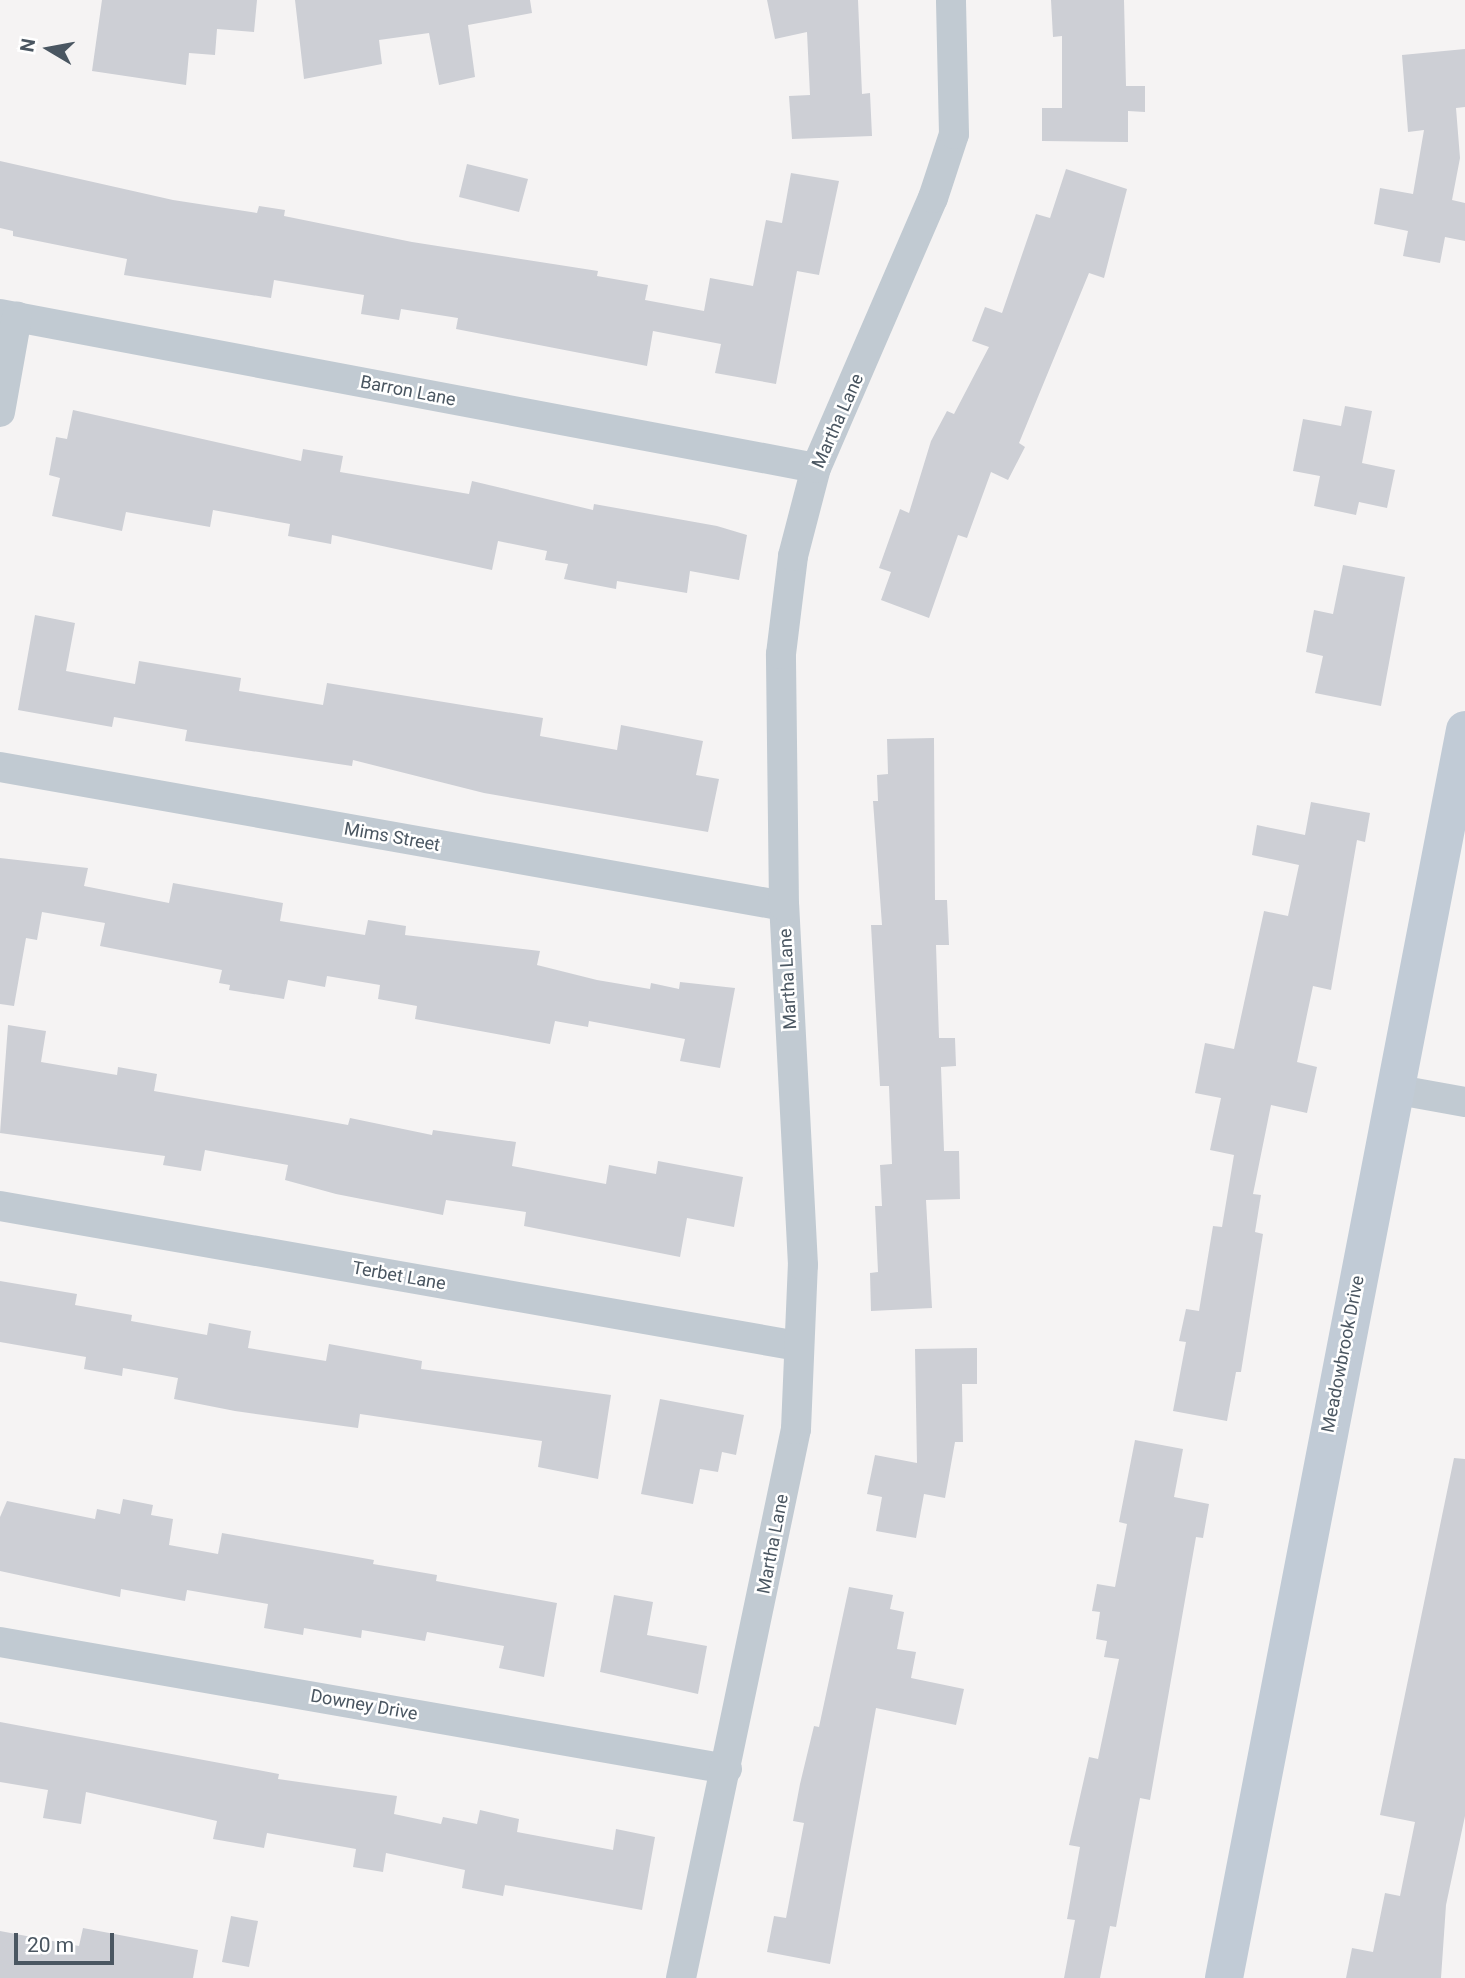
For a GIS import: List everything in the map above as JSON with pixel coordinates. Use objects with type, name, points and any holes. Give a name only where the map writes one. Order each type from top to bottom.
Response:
[{"type":"main road","name":"Meadowbrook Drive","points":[[1224,1978],[1393,1090],[1465,730]]},
{"type":"street","name":"Martha Lane","points":[[681,1978],[727,1769],[796,1429],[803,1265],[784,906],[780,654],[793,556],[816,468],[928,210],[954,134],[951,0]]},
{"type":"street","name":"Barron Lane","points":[[8,316],[816,468]]},
{"type":"street","points":[[0,412],[8,316]]},
{"type":"street","name":"Mims Street","points":[[0,767],[784,906]]},
{"type":"street","points":[[1393,1090],[1465,1102]]},
{"type":"street","name":"Terbet Lane","points":[[0,1206],[799,1346]]},
{"type":"street","name":"Downey Drive","points":[[0,1642],[727,1769]]},
{"type":"building","points":[[102,0],[257,0],[254,32],[217,29],[215,55],[189,53],[186,85],[92,71]]},
{"type":"building","points":[[295,0],[530,0],[532,13],[468,25],[475,77],[439,85],[429,33],[379,40],[382,64],[304,79]]},
{"type":"building","points":[[767,0],[858,0],[862,94],[870,93],[872,136],[792,139],[789,96],[810,95],[807,32],[775,39]]},
{"type":"building","points":[[1051,0],[1124,0],[1126,86],[1145,86],[1145,112],[1128,111],[1128,142],[1042,141],[1042,108],[1062,108],[1062,36],[1053,37]]},
{"type":"building","points":[[1465,49],[1465,107],[1456,108],[1460,158],[1452,200],[1465,203],[1465,241],[1445,237],[1440,263],[1403,256],[1408,231],[1374,224],[1380,188],[1413,194],[1424,130],[1408,132],[1402,55]]},
{"type":"building","points":[[0,161],[173,200],[257,213],[259,206],[285,210],[284,216],[412,242],[598,271],[597,276],[648,285],[645,300],[704,311],[710,278],[753,286],[766,220],[782,223],[791,173],[839,181],[819,275],[797,271],[776,384],[715,373],[721,344],[653,331],[647,366],[456,329],[458,318],[401,309],[399,320],[361,314],[364,295],[274,280],[271,298],[124,275],[127,259],[13,236],[13,231],[0,228]]},
{"type":"building","points":[[467,164],[528,179],[519,212],[459,197]]},
{"type":"building","points":[[1066,169],[1127,189],[1104,278],[1089,273],[1019,443],[1025,447],[1008,480],[991,472],[967,538],[958,535],[929,618],[881,600],[891,572],[879,568],[900,509],[909,513],[931,441],[947,411],[954,414],[989,347],[972,341],[985,307],[1002,313],[1036,214],[1050,218]]},
{"type":"building","points":[[1345,406],[1372,411],[1362,463],[1395,470],[1387,508],[1359,502],[1356,515],[1314,506],[1320,476],[1293,471],[1303,419],[1341,426]]},
{"type":"building","points":[[73,410],[301,461],[303,449],[343,456],[340,472],[469,494],[472,481],[593,510],[594,504],[717,526],[747,535],[739,580],[690,571],[687,593],[617,581],[616,589],[564,579],[568,564],[545,560],[547,551],[498,541],[492,570],[332,535],[331,544],[288,536],[290,524],[213,510],[210,527],[126,512],[122,531],[52,516],[60,478],[49,475],[56,437],[67,439]]},
{"type":"building","points":[[1343,565],[1405,577],[1381,706],[1315,693],[1323,656],[1306,652],[1314,610],[1333,614]]},
{"type":"building","points":[[35,615],[75,623],[66,671],[135,684],[139,661],[241,678],[239,691],[323,705],[327,683],[543,718],[540,736],[617,750],[621,725],[703,741],[696,775],[719,779],[708,832],[484,793],[353,760],[352,766],[185,741],[187,730],[114,717],[112,727],[18,710]]},
{"type":"building","points":[[934,738],[935,900],[947,900],[949,945],[936,945],[939,1038],[955,1038],[956,1066],[941,1067],[944,1151],[959,1151],[960,1199],[926,1200],[932,1308],[871,1311],[870,1273],[878,1272],[875,1206],[882,1206],[880,1165],[892,1164],[889,1086],[880,1086],[871,925],[882,925],[873,801],[878,801],[877,775],[888,774],[887,739]]},
{"type":"building","points":[[1311,802],[1370,813],[1365,842],[1357,840],[1331,990],[1313,986],[1297,1062],[1317,1067],[1307,1113],[1271,1105],[1253,1194],[1261,1195],[1255,1232],[1263,1234],[1241,1372],[1236,1372],[1227,1421],[1173,1411],[1186,1342],[1179,1341],[1186,1309],[1199,1311],[1213,1226],[1222,1227],[1234,1155],[1210,1150],[1221,1098],[1195,1093],[1205,1043],[1234,1049],[1264,911],[1288,916],[1299,865],[1252,855],[1257,825],[1305,835]]},
{"type":"building","points":[[0,858],[88,868],[84,886],[169,903],[173,883],[283,903],[280,921],[365,935],[368,920],[406,926],[405,935],[540,951],[537,965],[597,980],[650,989],[651,983],[679,989],[680,982],[735,988],[720,1068],[680,1061],[685,1039],[589,1021],[588,1027],[555,1021],[550,1044],[415,1019],[417,1006],[378,999],[380,985],[327,976],[325,987],[288,980],[284,999],[229,990],[230,985],[219,983],[222,970],[100,946],[105,923],[42,912],[37,940],[26,938],[14,1006],[0,1004]]},
{"type":"building","points":[[8,1025],[46,1031],[41,1062],[117,1075],[118,1067],[157,1074],[154,1091],[348,1125],[350,1118],[432,1135],[433,1130],[516,1142],[512,1166],[606,1184],[609,1165],[656,1174],[658,1161],[743,1177],[734,1227],[687,1218],[680,1257],[524,1226],[526,1212],[446,1200],[443,1215],[336,1194],[285,1180],[288,1165],[205,1150],[201,1171],[163,1165],[165,1156],[0,1133]]},
{"type":"building","points":[[0,1281],[77,1294],[75,1305],[132,1315],[131,1321],[207,1335],[209,1323],[251,1331],[248,1348],[326,1361],[329,1344],[422,1361],[421,1369],[611,1395],[598,1479],[538,1467],[542,1441],[360,1414],[358,1428],[235,1411],[174,1399],[178,1378],[123,1368],[122,1376],[84,1369],[86,1357],[0,1342]]},
{"type":"building","points":[[977,1348],[977,1384],[962,1384],[963,1442],[955,1442],[945,1498],[924,1494],[916,1538],[876,1531],[882,1497],[867,1494],[875,1455],[917,1463],[915,1349]]},
{"type":"building","points":[[660,1399],[744,1415],[736,1455],[722,1452],[718,1472],[700,1469],[693,1504],[641,1494]]},
{"type":"building","points":[[1135,1440],[1183,1449],[1174,1497],[1209,1504],[1203,1538],[1196,1537],[1150,1800],[1140,1798],[1116,1927],[1110,1926],[1100,1978],[1064,1978],[1075,1920],[1067,1919],[1080,1847],[1069,1845],[1089,1757],[1098,1759],[1119,1659],[1104,1657],[1107,1641],[1096,1639],[1100,1612],[1092,1611],[1097,1584],[1115,1587],[1127,1524],[1119,1522]]},
{"type":"building","points":[[1454,1458],[1465,1459],[1465,1816],[1446,1905],[1441,1978],[1346,1978],[1352,1948],[1373,1952],[1385,1893],[1400,1896],[1415,1822],[1380,1815]]},
{"type":"building","points":[[123,1499],[153,1505],[151,1515],[173,1519],[169,1545],[218,1554],[222,1533],[374,1560],[373,1564],[437,1575],[436,1581],[557,1603],[544,1677],[499,1668],[504,1646],[427,1632],[425,1641],[362,1630],[361,1638],[304,1628],[303,1635],[264,1628],[268,1604],[187,1590],[185,1601],[121,1589],[120,1597],[0,1571],[0,1517],[7,1501],[95,1519],[97,1509],[120,1514]]},
{"type":"building","points":[[849,1587],[893,1595],[890,1609],[904,1612],[897,1649],[916,1652],[911,1678],[964,1689],[956,1725],[876,1708],[830,1964],[767,1952],[774,1916],[786,1918],[804,1823],[793,1821],[800,1784],[814,1726],[819,1727]]},
{"type":"building","points":[[614,1595],[653,1602],[647,1635],[707,1646],[698,1694],[600,1672]]},
{"type":"building","points":[[0,1722],[279,1774],[278,1779],[397,1796],[394,1814],[441,1824],[443,1817],[477,1824],[480,1810],[519,1819],[517,1832],[613,1850],[616,1829],[655,1837],[642,1910],[505,1885],[503,1896],[462,1888],[465,1870],[386,1853],[383,1872],[353,1867],[356,1849],[267,1833],[264,1848],[213,1839],[217,1821],[86,1792],[81,1824],[43,1818],[48,1790],[0,1782]]},
{"type":"building","points":[[231,1916],[258,1921],[249,1967],[222,1962]]},
{"type":"building","points":[[83,1928],[198,1950],[193,1978],[0,1978],[0,1931],[79,1946]]}]
